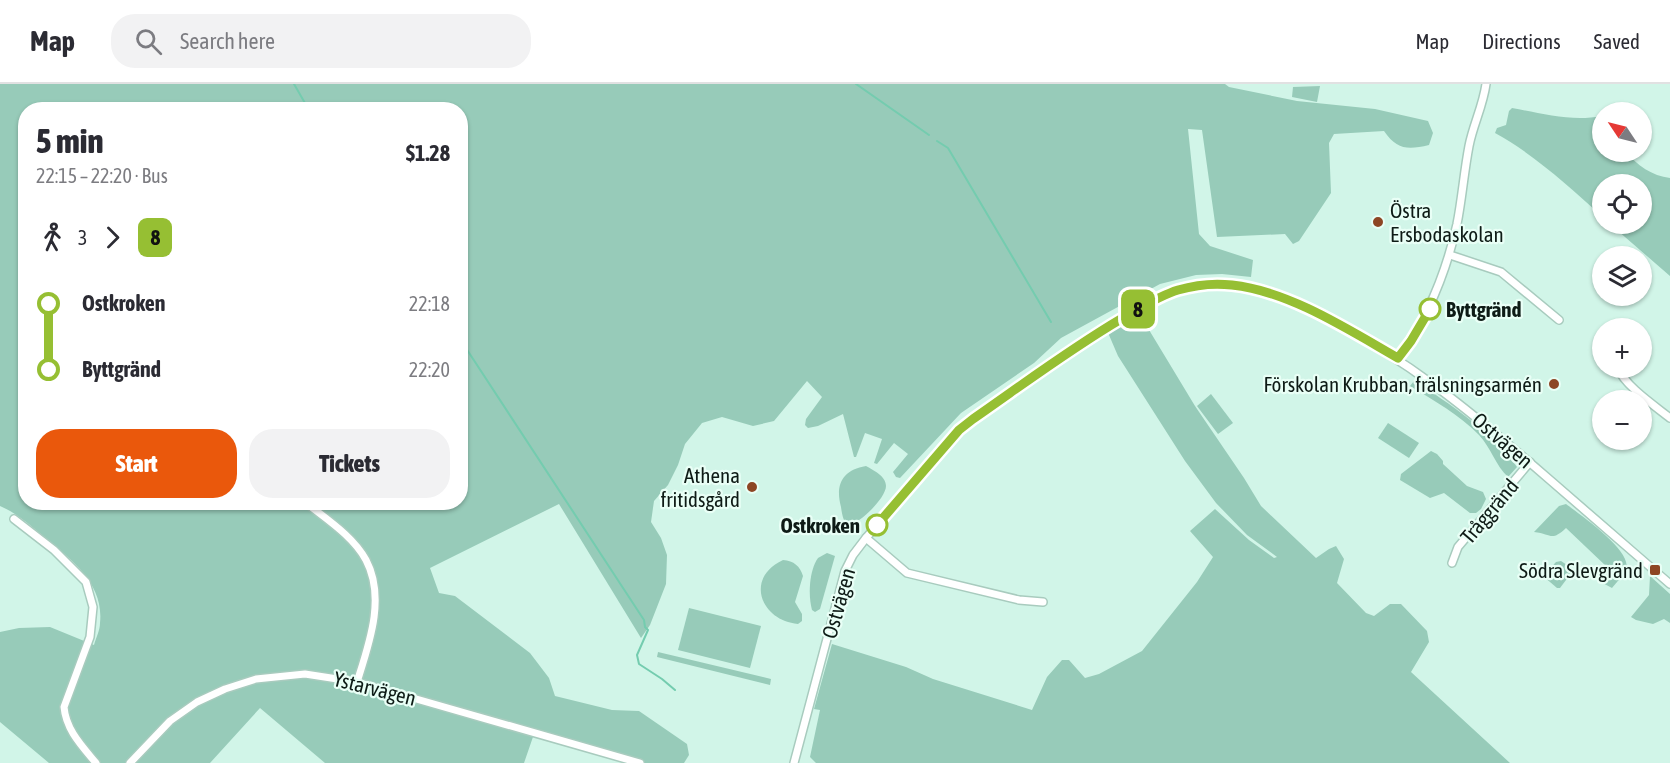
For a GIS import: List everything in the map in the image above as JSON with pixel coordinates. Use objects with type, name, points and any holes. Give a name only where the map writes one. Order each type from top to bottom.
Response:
[{"type":"street","points":[[1398,358],[1430,309],[1450,255],[1470,142],[1486,84]]},
{"type":"street","points":[[1450,255],[1501,272],[1560,320]]},
{"type":"street","name":"Ostvägen","points":[[794,763],[845,571],[852,555],[966,424],[1106,328],[1177,290],[1200,286],[1232,285],[1269,293],[1344,327],[1398,358],[1461,404],[1670,584]]},
{"type":"street","points":[[1625,378],[1670,418]]},
{"type":"street","name":"Tråggränd","points":[[1452,563],[1458,547],[1530,462]]},
{"type":"street","points":[[314,510],[351,541],[366,561],[375,590],[371,635],[357,682]]},
{"type":"street","points":[[14,519],[54,550],[86,582],[93,607],[90,637],[64,707],[65,718],[75,738],[96,763]]},
{"type":"street","points":[[866,538],[907,573],[1019,600],[1043,602]]},
{"type":"street","name":"Ystarvägen","points":[[130,763],[170,721],[197,702],[225,689],[256,679],[305,674],[357,682],[640,763]]},
{"type":"green space","points":[[0,84],[1225,84],[1229,87],[1297,101],[1375,109],[1428,121],[1433,133],[1429,145],[1415,148],[1398,145],[1384,131],[1334,134],[1329,143],[1331,193],[1299,241],[1293,244],[1285,234],[1217,237],[1202,130],[1188,129],[1199,234],[1210,246],[1253,260],[1251,277],[1222,274],[1196,275],[1160,284],[1061,338],[1034,363],[961,413],[900,478],[896,477],[893,472],[908,454],[894,443],[877,464],[874,463],[882,439],[865,433],[856,457],[854,457],[843,414],[818,426],[808,428],[805,425],[806,419],[822,397],[807,381],[774,421],[753,426],[722,417],[702,423],[685,444],[668,485],[654,501],[651,522],[661,538],[667,555],[666,584],[650,625],[641,638],[559,504],[430,568],[439,593],[455,596],[530,653],[549,678],[555,696],[612,710],[639,711],[687,744],[689,755],[684,763],[640,763],[534,734],[524,763],[325,763],[260,708],[210,763],[49,763],[0,722],[0,632],[19,628],[50,627],[94,645],[100,626],[100,609],[92,586],[77,566],[13,513],[0,506]]},
{"type":"green space","points":[[1320,86],[1317,102],[1292,97],[1293,87]]},
{"type":"green space","points":[[1512,108],[1567,117],[1592,118],[1592,162],[1636,162],[1657,175],[1670,178],[1670,276],[1652,260],[1652,246],[1635,246],[1622,234],[1652,234],[1652,174],[1592,174],[1592,207],[1537,161],[1495,133],[1497,128],[1506,125],[1509,111]]},
{"type":"green space","points":[[1137,310],[1195,406],[1261,506],[1316,558],[1336,546],[1344,559],[1337,583],[1366,613],[1374,616],[1390,604],[1401,604],[1427,631],[1429,642],[1411,672],[1510,763],[816,763],[810,757],[820,710],[814,709],[832,644],[1032,710],[1047,677],[1062,660],[1069,660],[1085,678],[1099,674],[1142,651],[1197,582],[1213,557],[1190,531],[1215,509],[1249,540],[1274,558],[1277,557],[1247,535],[1216,503],[1185,461],[1118,356],[1106,328]]},
{"type":"green space","points":[[1414,381],[1441,398],[1483,431],[1508,455],[1517,467],[1508,477],[1479,435],[1455,414],[1410,386]]},
{"type":"green space","points":[[1211,394],[1233,423],[1218,434],[1197,406]]},
{"type":"green space","points":[[1388,423],[1419,443],[1409,458],[1378,438]]},
{"type":"green space","points":[[1431,451],[1437,454],[1443,464],[1467,486],[1483,492],[1486,499],[1476,513],[1470,513],[1444,493],[1430,498],[1400,480],[1401,474]]},
{"type":"green space","points":[[866,466],[884,479],[885,491],[877,504],[865,516],[847,525],[839,499],[840,485],[851,471]]},
{"type":"green space","points":[[1566,504],[1614,543],[1626,561],[1626,569],[1612,588],[1597,580],[1607,567],[1566,528],[1554,536],[1534,532],[1559,506]]},
{"type":"green space","points":[[827,553],[835,556],[820,609],[815,612],[812,610],[810,597],[811,576],[818,558]]},
{"type":"green space","points":[[783,560],[796,565],[803,576],[795,602],[802,614],[802,621],[798,624],[785,621],[775,615],[762,598],[761,587],[764,577],[771,568]]},
{"type":"green space","points":[[1561,561],[1570,567],[1572,572],[1560,588],[1557,588],[1543,576],[1556,562]]},
{"type":"green space","points":[[1650,576],[1670,594],[1670,623],[1664,619],[1653,624],[1631,617],[1649,595]]},
{"type":"green space","points":[[689,608],[761,626],[750,668],[678,650]]},
{"type":"green space","points":[[658,652],[771,679],[770,685],[657,657]]},
{"type":"waterway","points":[[294,84],[304,102]]},
{"type":"waterway","points":[[856,84],[929,135]]},
{"type":"waterway","points":[[937,141],[948,148],[1051,322]]},
{"type":"waterway","points":[[468,351],[644,620],[648,630],[637,655],[639,664],[675,690]]},
{"type":"bus line","name":"8","points":[[877,525],[959,430],[973,419],[1106,328],[1158,298],[1177,290],[1215,284],[1252,288],[1269,293],[1344,327],[1398,358],[1430,309]]},
{"type":"place","name":"Östra Ersbodaskolan","points":[[1378,222]]},
{"type":"place","name":"Byttgränd","points":[[1430,309]]},
{"type":"place","name":"Förskolan Krubban, frälsningsarmén","points":[[1554,384]]},
{"type":"place","name":"Athena fritidsgård","points":[[752,487]]},
{"type":"place","name":"Ostkroken","points":[[877,525]]},
{"type":"place","name":"Södra Slevgränd","points":[[1655,570]]}]
